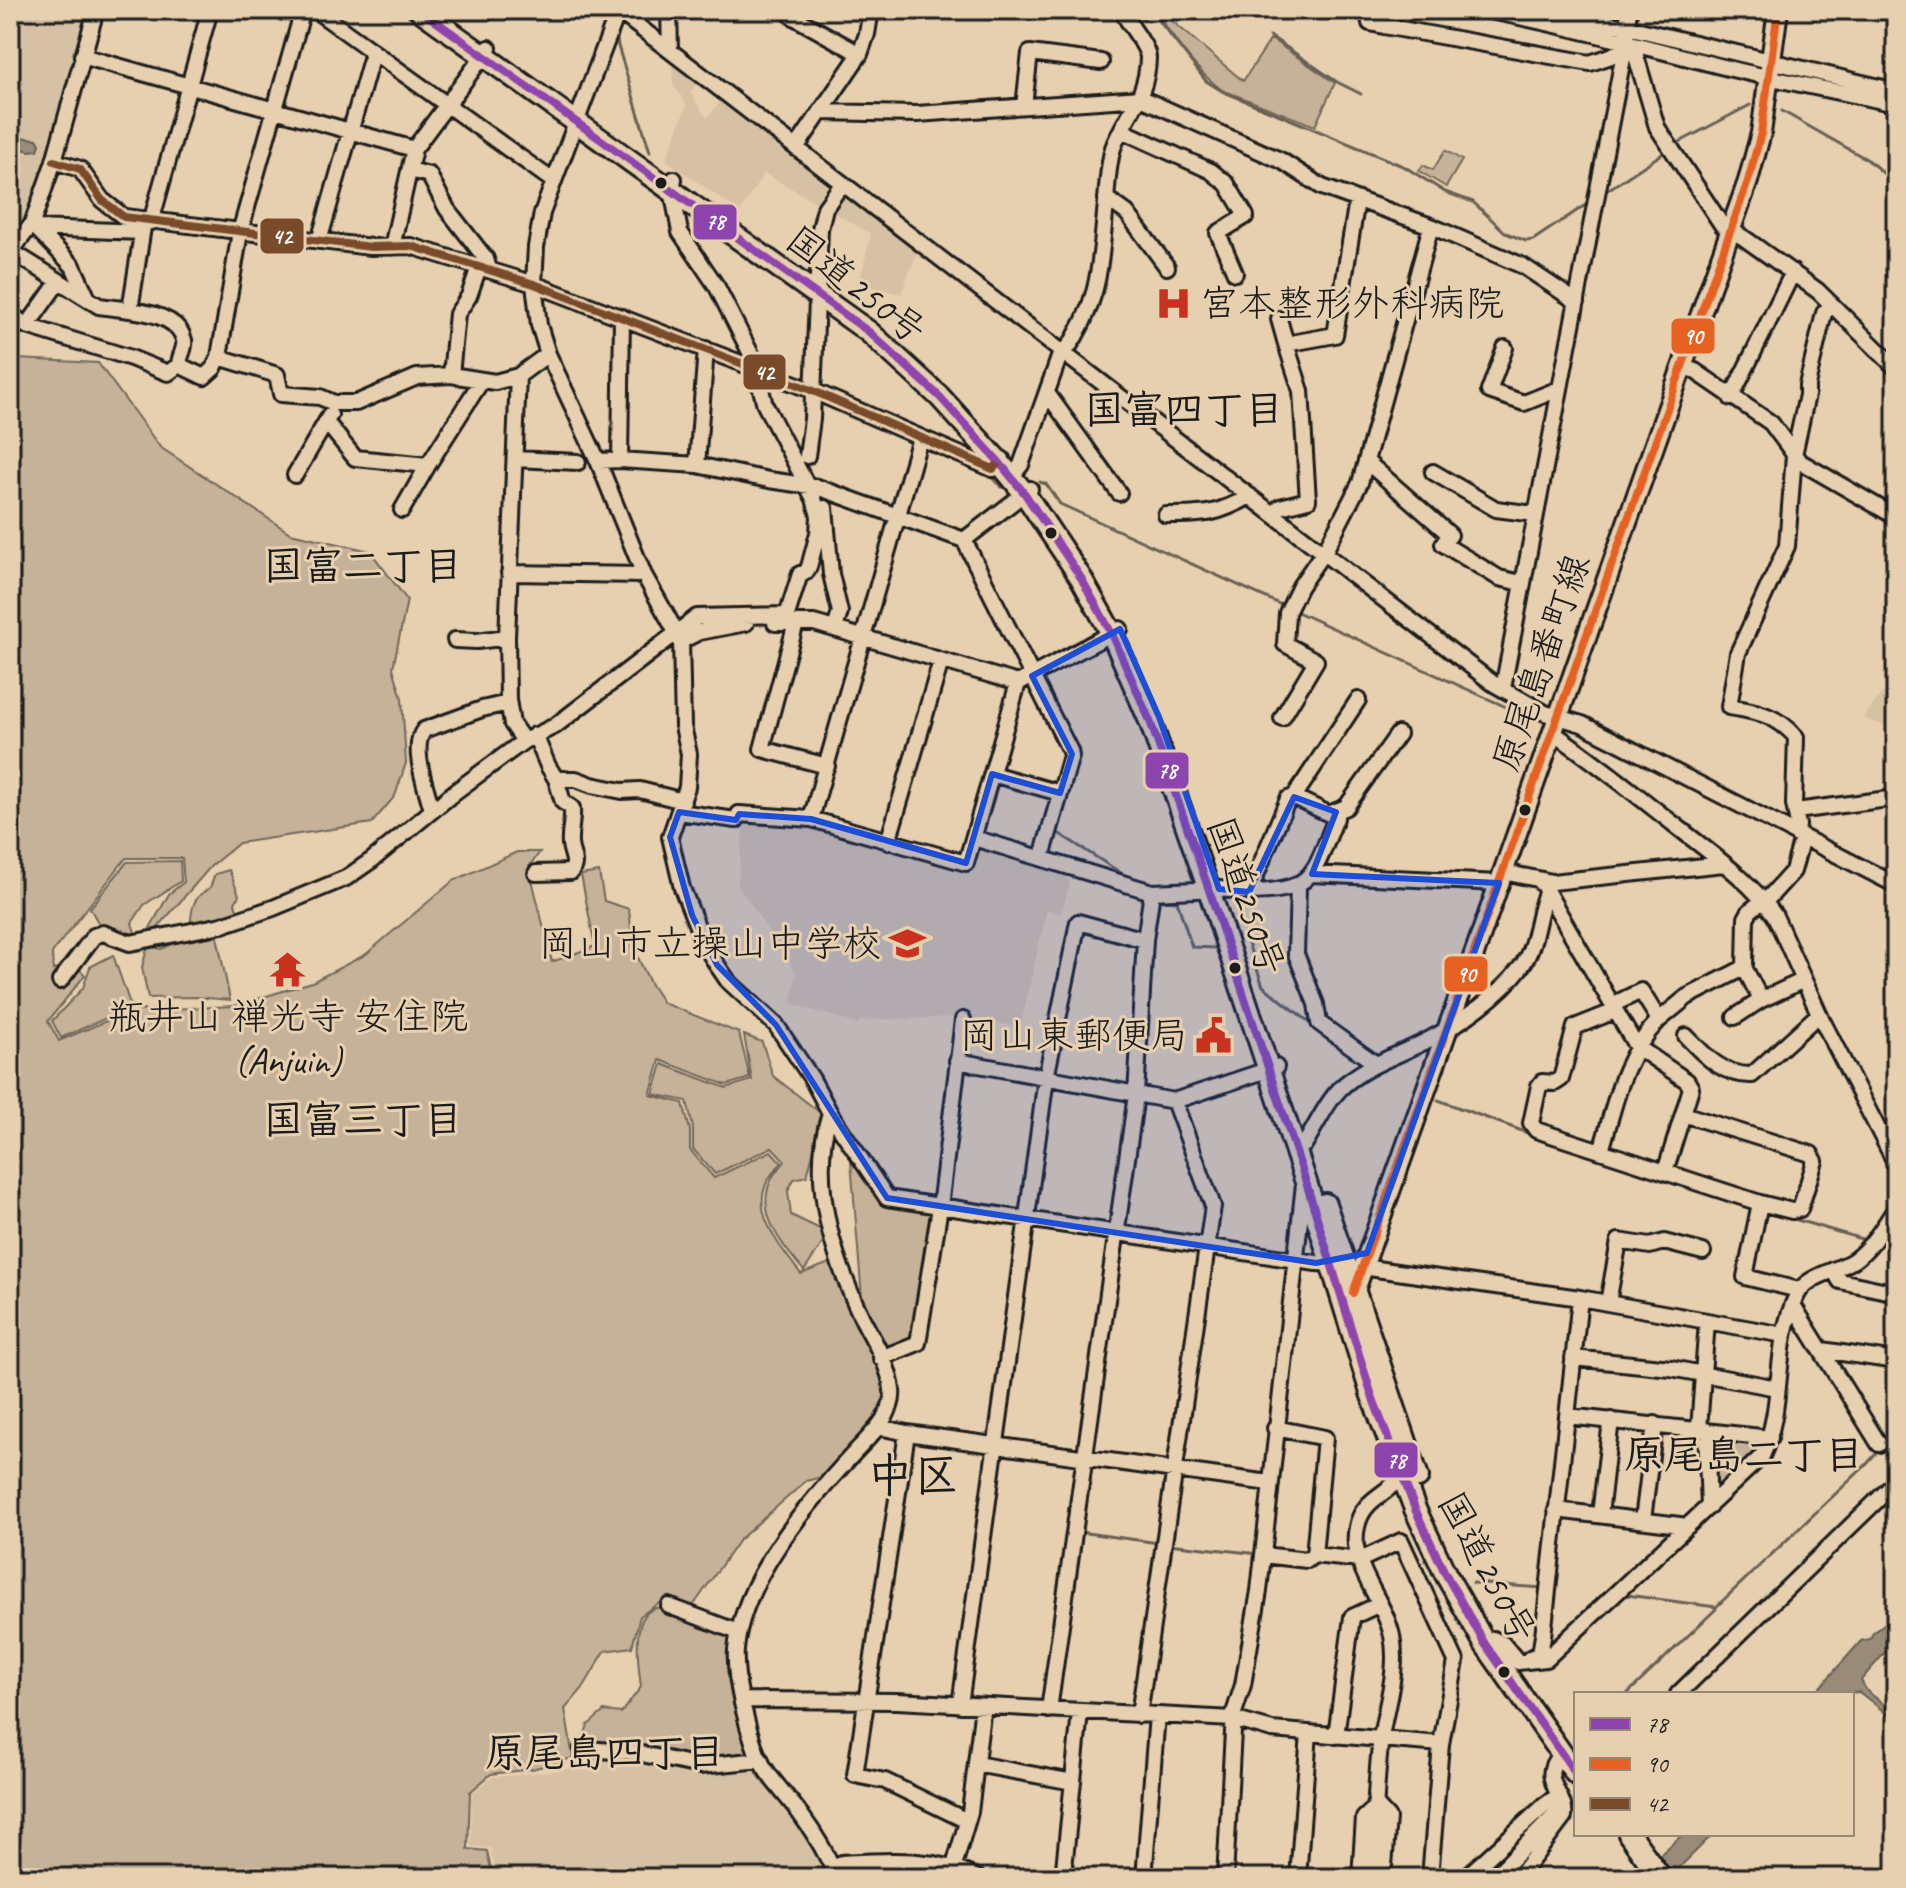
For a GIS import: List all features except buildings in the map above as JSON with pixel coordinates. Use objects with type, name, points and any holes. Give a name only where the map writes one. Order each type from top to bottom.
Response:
[{"type":"highway","name":"国道250号","points":[[420,10],[486,52],[818,289],[877,327],[946,390],[1007,463],[1088,572],[1159,717],[1273,1068],[1305,1179],[1351,1262],[1351,1334],[1421,1522],[1469,1617],[1512,1685],[1571,1758]]},
{"type":"highway","name":"国道250号","points":[[437,10],[486,52]]},
{"type":"highway","name":"国道250号","points":[[1273,1068],[1351,1262],[1353,1293],[1438,1531],[1493,1639],[1571,1758]]},
{"type":"highway","points":[[1621,1836],[1652,1878]]},
{"type":"highway","points":[[1630,1836],[1661,1878]]},
{"type":"main road","name":"原尾島番町線","points":[[1351,1262],[1447,1028],[1731,231],[1755,159],[1778,10]]},
{"type":"main road","points":[[1351,1334],[1353,1293]]},
{"type":"street","points":[[10,314],[27,326],[131,358],[168,373],[179,365],[184,340],[181,333],[154,313],[99,306],[11,252],[34,226],[65,164],[82,56],[96,10]]},
{"type":"street","points":[[130,310],[144,226],[210,10]]},
{"type":"street","points":[[179,365],[204,377],[214,368],[219,357],[239,237],[303,10]]},
{"type":"street","points":[[315,10],[553,181]]},
{"type":"street","points":[[1784,1335],[1580,1298],[1351,1262],[1294,1259],[887,1198],[776,1025],[728,981],[704,944],[674,861],[670,837],[687,787],[689,754],[683,726],[680,636],[644,575],[598,461],[548,354],[539,325],[535,289],[538,236],[553,181],[618,10],[1494,684],[1545,713],[1601,766],[1724,864],[1764,901],[1775,916],[1819,1014],[1896,1164]]},
{"type":"street","points":[[669,10],[670,49]]},
{"type":"street","points":[[796,148],[860,54],[871,10]]},
{"type":"street","points":[[34,226],[144,226],[239,237],[411,246],[706,353],[993,469],[1007,463],[1021,465],[1062,353],[1085,321],[1093,303],[1098,281],[1109,166],[1114,145],[1141,98],[1148,53],[1122,10]]},
{"type":"street","points":[[1368,10],[1370,23],[1590,63],[1611,56],[1626,40]]},
{"type":"street","points":[[1484,10],[1770,69],[1896,91]]},
{"type":"street","points":[[1542,10],[1626,40],[1636,56],[1657,127],[1718,220],[1793,272],[1832,305],[1896,368]]},
{"type":"street","points":[[1503,688],[1626,40],[1629,10]]},
{"type":"street","points":[[792,16],[860,54]]},
{"type":"street","points":[[319,241],[373,52]]},
{"type":"street","points":[[392,247],[414,149],[486,52]]},
{"type":"street","points":[[1024,106],[1030,53],[1101,62]]},
{"type":"street","points":[[82,56],[414,149]]},
{"type":"street","points":[[1770,69],[1896,104]]},
{"type":"street","points":[[821,112],[917,114],[1141,98],[1282,161],[1322,187],[1431,226],[1523,266],[1577,302]]},
{"type":"street","points":[[1123,131],[1211,171],[1227,184],[1246,216],[1218,233],[1235,273]]},
{"type":"street","points":[[65,164],[115,212],[144,226]]},
{"type":"street","points":[[410,170],[429,175],[447,209],[486,259],[457,314],[451,375]]},
{"type":"street","points":[[673,184],[680,232],[717,287],[756,373],[765,405],[814,486],[828,525],[831,574],[840,612],[835,629]]},
{"type":"street","points":[[807,456],[820,229],[825,208],[842,184]]},
{"type":"street","points":[[1106,198],[1127,213],[1167,267]]},
{"type":"street","points":[[1286,344],[1335,335],[1357,200]]},
{"type":"street","points":[[34,226],[73,266],[89,300]]},
{"type":"street","points":[[1282,718],[1316,661],[1285,644],[1289,608],[1360,483],[1431,226]]},
{"type":"street","points":[[1731,398],[1793,272]]},
{"type":"street","points":[[27,326],[59,281]]},
{"type":"street","points":[[1761,1000],[1744,967],[1746,918],[1793,871],[1799,836],[1794,804],[1796,737],[1776,719],[1755,711],[1729,707],[1738,653],[1787,546],[1794,455],[1824,313],[1832,305]]},
{"type":"street","points":[[1273,514],[1280,507],[1308,500],[1301,391],[1279,319]]},
{"type":"street","points":[[620,460],[622,321]]},
{"type":"street","points":[[1505,348],[1489,391],[1524,403],[1559,389]]},
{"type":"street","points":[[697,465],[706,353]]},
{"type":"street","points":[[219,357],[277,375],[281,394],[320,397],[334,403],[356,403],[417,377],[451,375],[495,382],[518,376],[548,354]]},
{"type":"street","points":[[1681,366],[1695,371],[1771,423],[1799,461],[1896,517]]},
{"type":"street","points":[[518,376],[507,637],[508,703],[512,724],[530,738],[556,779],[563,802],[572,808],[570,843],[575,857],[571,872],[536,873]]},
{"type":"street","points":[[402,510],[482,380]]},
{"type":"street","points":[[1047,393],[1119,493]]},
{"type":"street","points":[[295,475],[327,423],[334,403]]},
{"type":"street","points":[[327,423],[355,458],[428,465]]},
{"type":"street","points":[[811,819],[919,441]]},
{"type":"street","points":[[515,459],[578,462]]},
{"type":"street","points":[[598,461],[697,465],[814,486],[964,540],[1025,679],[1070,751],[1042,857]]},
{"type":"street","points":[[1367,462],[1450,535],[1443,544],[1499,578],[1521,583]]},
{"type":"street","points":[[1433,472],[1496,509],[1535,514]]},
{"type":"street","points":[[60,981],[94,936],[103,933],[130,943],[222,925],[346,878],[530,738],[555,726],[680,636],[697,617],[787,615],[794,586],[800,574],[809,567],[818,533],[819,516],[814,486]]},
{"type":"street","points":[[964,540],[1028,491]]},
{"type":"street","points":[[1166,515],[1208,515],[1232,507],[1250,496]]},
{"type":"street","points":[[509,573],[644,575]]},
{"type":"street","points":[[680,636],[739,623],[814,623],[940,665],[1025,679],[1116,632]]},
{"type":"street","points":[[796,623],[762,749],[827,766]]},
{"type":"street","points":[[455,640],[507,637]]},
{"type":"street","points":[[888,842],[940,665]]},
{"type":"street","points":[[556,779],[576,779],[622,791],[640,790],[681,807],[736,820],[739,814],[811,819],[966,863],[992,774],[1025,679]]},
{"type":"street","points":[[1249,892],[1288,799],[1294,797],[1358,700]]},
{"type":"street","points":[[432,810],[418,750],[419,736],[424,730],[508,703]]},
{"type":"street","points":[[1555,724],[1582,724],[1896,885]]},
{"type":"street","points":[[1294,797],[1329,814],[1346,807],[1398,734]]},
{"type":"street","points":[[992,774],[1060,793]]},
{"type":"street","points":[[1796,811],[1896,798]]},
{"type":"street","points":[[974,838],[1152,892],[1249,892],[1298,887],[1312,874],[1336,812]]},
{"type":"street","points":[[1312,874],[1501,877],[1552,882],[1724,864]]},
{"type":"street","points":[[1537,879],[1636,1046],[1687,1081],[1691,1088],[1665,1172]]},
{"type":"street","points":[[1298,887],[1296,954],[1316,1004],[1319,1023],[1373,1066]]},
{"type":"street","points":[[1049,1710],[1136,1095],[1145,940],[1152,892]]},
{"type":"street","points":[[1225,1878],[1233,1719],[1243,1685],[1263,1555],[1306,1151],[1332,1100],[1347,1082],[1431,1039],[1473,1011],[1520,968],[1532,946],[1546,893]]},
{"type":"street","points":[[960,1705],[1046,1078],[1078,922],[1145,940]]},
{"type":"street","points":[[1601,1151],[1629,1058],[1636,1046],[1659,1020],[1687,997],[1744,967]]},
{"type":"street","points":[[1735,1017],[1761,1000],[1804,980]]},
{"type":"street","points":[[1659,1020],[1641,991],[1575,1027],[1561,1079],[1555,1083],[1542,1082],[1531,1123],[1536,1130],[1760,1203],[1792,1211],[1800,1209],[1815,1161],[1811,1154],[1683,1114]]},
{"type":"street","points":[[1686,1036],[1713,1063],[1752,1075],[1819,1014]]},
{"type":"street","points":[[881,1358],[918,1343],[940,1207],[963,1020]]},
{"type":"street","points":[[957,1061],[1174,1101],[1273,1068]]},
{"type":"street","points":[[1139,1715],[1213,1206],[1174,1101]]},
{"type":"street","points":[[830,1113],[822,1168],[830,1234],[840,1269],[881,1358],[892,1397],[879,1427],[813,1497],[762,1571],[746,1605],[738,1632],[737,1671],[756,1753],[802,1815],[835,1872],[842,1863],[915,1860],[954,1866],[978,1878]]},
{"type":"street","points":[[1760,1203],[1745,1277],[1796,1298],[1822,1350],[1879,1444]]},
{"type":"street","points":[[1518,1662],[1546,1659],[1762,1456],[1770,1438],[1784,1335],[1796,1298],[1834,1270],[1854,1260],[1871,1244],[1896,1208]]},
{"type":"street","points":[[1608,1303],[1619,1241],[1650,1246],[1664,1242],[1703,1252]]},
{"type":"street","points":[[1834,1270],[1840,1281],[1896,1293]]},
{"type":"street","points":[[1518,1662],[1540,1654],[1580,1298]]},
{"type":"street","points":[[1707,1321],[1702,1374],[1702,1429],[1709,1507]]},
{"type":"street","points":[[1822,1350],[1896,1361]]},
{"type":"street","points":[[1573,1358],[1671,1368],[1777,1388]]},
{"type":"street","points":[[1567,1416],[1770,1438]]},
{"type":"street","points":[[1600,1515],[1611,1420]]},
{"type":"street","points":[[1643,1520],[1655,1424]]},
{"type":"street","points":[[879,1427],[1269,1483]]},
{"type":"street","points":[[1275,1428],[1325,1438],[1314,1555]]},
{"type":"street","points":[[907,1433],[855,1775],[885,1781],[965,1820]]},
{"type":"street","points":[[1371,1878],[1381,1740],[1394,1655],[1391,1633],[1356,1547],[1356,1528],[1364,1508],[1396,1482],[1402,1473]]},
{"type":"street","points":[[1680,1692],[1896,1482]]},
{"type":"street","points":[[1556,1510],[1688,1526]]},
{"type":"street","points":[[1263,1555],[1307,1560],[1314,1555],[1360,1560],[1401,1541],[1456,1661],[1441,1744],[1430,1878]]},
{"type":"street","points":[[1336,1736],[1352,1617],[1380,1604]]},
{"type":"street","points":[[669,1606],[738,1632]]},
{"type":"street","points":[[1493,1639],[1503,1644],[1518,1662]]},
{"type":"street","points":[[743,1700],[866,1701],[1233,1719],[1272,1730],[1441,1744]]},
{"type":"street","points":[[954,1866],[962,1846],[965,1820],[970,1812],[983,1706]]},
{"type":"street","points":[[1063,1878],[1080,1712]]},
{"type":"street","points":[[1144,1878],[1157,1715]]},
{"type":"street","points":[[1298,1878],[1309,1733]]},
{"type":"street","points":[[582,1749],[632,1752],[700,1766],[761,1760]]},
{"type":"street","points":[[1518,1878],[1564,1817],[1566,1808],[1561,1803],[1551,1775],[1552,1765],[1571,1758]]},
{"type":"street","points":[[976,1764],[1073,1782]]},
{"type":"street","points":[[1465,1878],[1545,1805],[1552,1800],[1561,1803]]},
{"type":"street","points":[[1493,1878],[1559,1811],[1561,1803]]},
{"type":"street","points":[[1360,1878],[1364,1818],[1377,1806]]},
{"type":"street","points":[[1377,1806],[1388,1818],[1383,1878]]},
{"type":"highlighted area","points":[[1120,629],[1159,717],[1219,889],[1249,892],[1294,797],[1336,812],[1312,874],[1499,883],[1367,1253],[1316,1263],[887,1198],[776,1025],[717,965],[692,915],[670,837],[679,812],[736,820],[739,814],[811,819],[966,863],[992,774],[1060,793],[1072,754],[1032,676]]},
{"type":"shaded area","points":[[10,10],[88,10],[33,205],[10,240]]},
{"type":"shaded area","points":[[1165,15],[1243,81],[1271,39],[1335,83],[1315,126],[1222,90],[1195,66],[1180,47],[1160,17]]},
{"type":"shaded area","points":[[671,54],[701,78],[690,93],[707,118],[724,97],[835,187],[822,206],[764,173],[740,212],[666,160],[687,105],[673,84]]},
{"type":"shaded area","points":[[10,136],[37,139],[40,144],[38,150],[29,151],[10,145]]},
{"type":"shaded area","points":[[1445,150],[1462,160],[1446,187],[1419,171],[1423,165],[1433,170]]},
{"type":"shaded area","points":[[843,191],[919,248],[901,294],[859,284],[871,234],[828,209]]},
{"type":"shaded area","points":[[18,359],[98,363],[160,447],[290,533],[370,551],[407,600],[393,668],[402,698],[406,763],[395,796],[372,823],[239,843],[211,866],[154,932],[150,928],[169,894],[184,882],[182,858],[126,858],[52,953],[53,970],[77,966],[85,975],[48,1021],[59,1041],[130,1011],[234,1006],[312,982],[365,955],[453,881],[517,852],[540,852],[529,867],[552,962],[595,946],[581,875],[599,872],[604,901],[629,909],[633,947],[663,1003],[739,1033],[750,1078],[726,1085],[660,1060],[650,1095],[683,1103],[690,1130],[690,1150],[714,1178],[771,1151],[782,1163],[770,1177],[764,1191],[763,1205],[772,1234],[801,1274],[832,1262],[887,1388],[885,1402],[875,1421],[822,1477],[806,1481],[739,1540],[691,1609],[659,1603],[640,1616],[632,1647],[605,1651],[583,1688],[565,1709],[573,1758],[532,1769],[491,1774],[470,1792],[468,1849],[487,1851],[493,1878],[10,1878],[10,368]]},
{"type":"shaded area","points":[[1893,679],[1896,681],[1896,730],[1863,718]]},
{"type":"shaded area","name":"岡山市立操山中学校","points":[[744,819],[810,824],[969,869],[976,846],[1059,866],[1070,883],[1061,913],[1047,909],[1020,1027],[961,1017],[860,1020],[858,1024],[792,1004],[796,973],[738,885]]},
{"type":"shaded area","points":[[180,861],[181,881],[144,905],[132,923],[137,939],[101,928],[90,908],[127,862]]},
{"type":"shaded area","points":[[229,870],[239,895],[235,903],[239,917],[190,929],[196,900],[210,888],[215,874]]},
{"type":"shaded area","points":[[217,936],[230,1000],[148,998],[142,967],[148,946],[161,949],[178,942]]},
{"type":"shaded area","points":[[113,955],[131,1007],[61,1038],[52,1021],[83,988],[90,967]]},
{"type":"shaded area","points":[[744,1035],[762,1042],[773,1076],[823,1115],[807,1176],[794,1179],[788,1191],[791,1215],[824,1231],[824,1241],[804,1271],[779,1239],[768,1215],[768,1189],[773,1176],[785,1161],[772,1147],[715,1174],[693,1149],[693,1128],[687,1101],[653,1094],[662,1064],[726,1088],[752,1080]]},
{"type":"shaded area","points":[[850,1149],[883,1198],[927,1209],[931,1215],[914,1335],[909,1341],[885,1349],[862,1298]]},
{"type":"shaded area","points":[[1713,1434],[1765,1441],[1759,1452],[1716,1494],[1712,1491]]},
{"type":"shaded area","points":[[666,1608],[735,1633],[754,1752],[748,1759],[703,1763],[581,1745],[588,1725],[604,1711],[621,1713],[641,1687],[638,1644],[641,1622],[653,1609]]},
{"type":"shaded area","points":[[1896,1614],[1896,1640],[1861,1680],[1866,1690],[1896,1714],[1896,1721],[1859,1692],[1816,1692],[1861,1641],[1870,1639]]},
{"type":"shaded area","points":[[605,1756],[759,1765],[828,1863],[805,1868],[806,1878],[497,1878],[490,1848],[471,1846],[472,1793],[493,1777],[563,1770]]},
{"type":"shaded area","points":[[1681,1836],[1711,1836],[1669,1878],[1634,1878]]},
{"type":"waterway","points":[[401,10],[461,53]]},
{"type":"waterway","points":[[1134,23],[1153,13],[1206,81],[1222,91],[1405,167],[1445,192],[1473,202],[1506,233],[1526,241],[1533,240],[1587,204]]},
{"type":"waterway","points":[[616,33],[650,152]]},
{"type":"waterway","points":[[1270,36],[1337,82],[1361,94]]},
{"type":"waterway","points":[[482,68],[567,128]]},
{"type":"waterway","points":[[1676,144],[1750,105]]},
{"type":"waterway","points":[[1782,111],[1868,160],[1896,184]]},
{"type":"waterway","points":[[577,135],[668,202]]},
{"type":"waterway","points":[[1606,191],[1668,150]]},
{"type":"waterway","points":[[74,172],[88,192]]},
{"type":"waterway","points":[[150,228],[234,239]]},
{"type":"waterway","points":[[242,240],[310,247]]},
{"type":"waterway","points":[[991,475],[1001,487],[1006,487]]},
{"type":"waterway","points":[[1040,482],[1046,484],[1060,504],[1286,607]]},
{"type":"waterway","points":[[1293,610],[1515,711]]},
{"type":"waterway","points":[[836,638],[856,643]]},
{"type":"waterway","points":[[867,646],[915,660]]},
{"type":"waterway","points":[[1055,831],[1129,878]]},
{"type":"waterway","points":[[1159,900],[1177,901],[1192,947],[1216,948]]},
{"type":"waterway","points":[[1246,938],[1263,986],[1313,1025]]},
{"type":"waterway","points":[[1438,1100],[1533,1135]]},
{"type":"waterway","points":[[1777,1214],[1865,1240]]},
{"type":"waterway","points":[[1880,1244],[1896,1246]]},
{"type":"waterway","points":[[1627,1595],[1716,1607],[1866,1465],[1896,1432]]},
{"type":"waterway","points":[[1079,1532],[1159,1543]]},
{"type":"waterway","points":[[1168,1544],[1259,1554]]},
{"type":"waterway","points":[[1329,1564],[1353,1567]]},
{"type":"waterway","points":[[1473,1583],[1543,1588]]},
{"type":"waterway","points":[[1629,1692],[1716,1609]]},
{"type":"transit line","name":"78","points":[[420,10],[869,332],[939,396],[999,462],[1025,494],[1081,578],[1112,634],[1150,721],[1305,1179],[1372,1396],[1415,1509],[1445,1573],[1485,1644],[1574,1771]]},
{"type":"transit line","name":"90","points":[[1353,1293],[1748,181],[1761,133],[1778,10]]},
{"type":"transit line","name":"42","points":[[54,161],[80,169],[102,200],[124,217],[371,247],[411,246],[534,284],[811,390],[993,469],[996,466]]},
{"type":"place","name":"宮本整形外科病院","points":[[1174,303]]},
{"type":"place","name":"岡山市立操山中学校","points":[[907,943]]},
{"type":"place","name":"瓶井山 禅光寺 安住院 (Anjuin)","points":[[288,970]]},
{"type":"place","name":"岡山東郵便局","points":[[1214,1035]]},
{"type":"district","name":"国富四丁目","points":[[1184,410]]},
{"type":"district","name":"国富二丁目","points":[[363,566]]},
{"type":"district","name":"国富三丁目","points":[[363,1120]]},
{"type":"district","name":"原尾島二丁目","points":[[1744,1455]]},
{"type":"district","name":"中区","points":[[913,1476]]},
{"type":"district","name":"原尾島四丁目","points":[[605,1753]]}]
